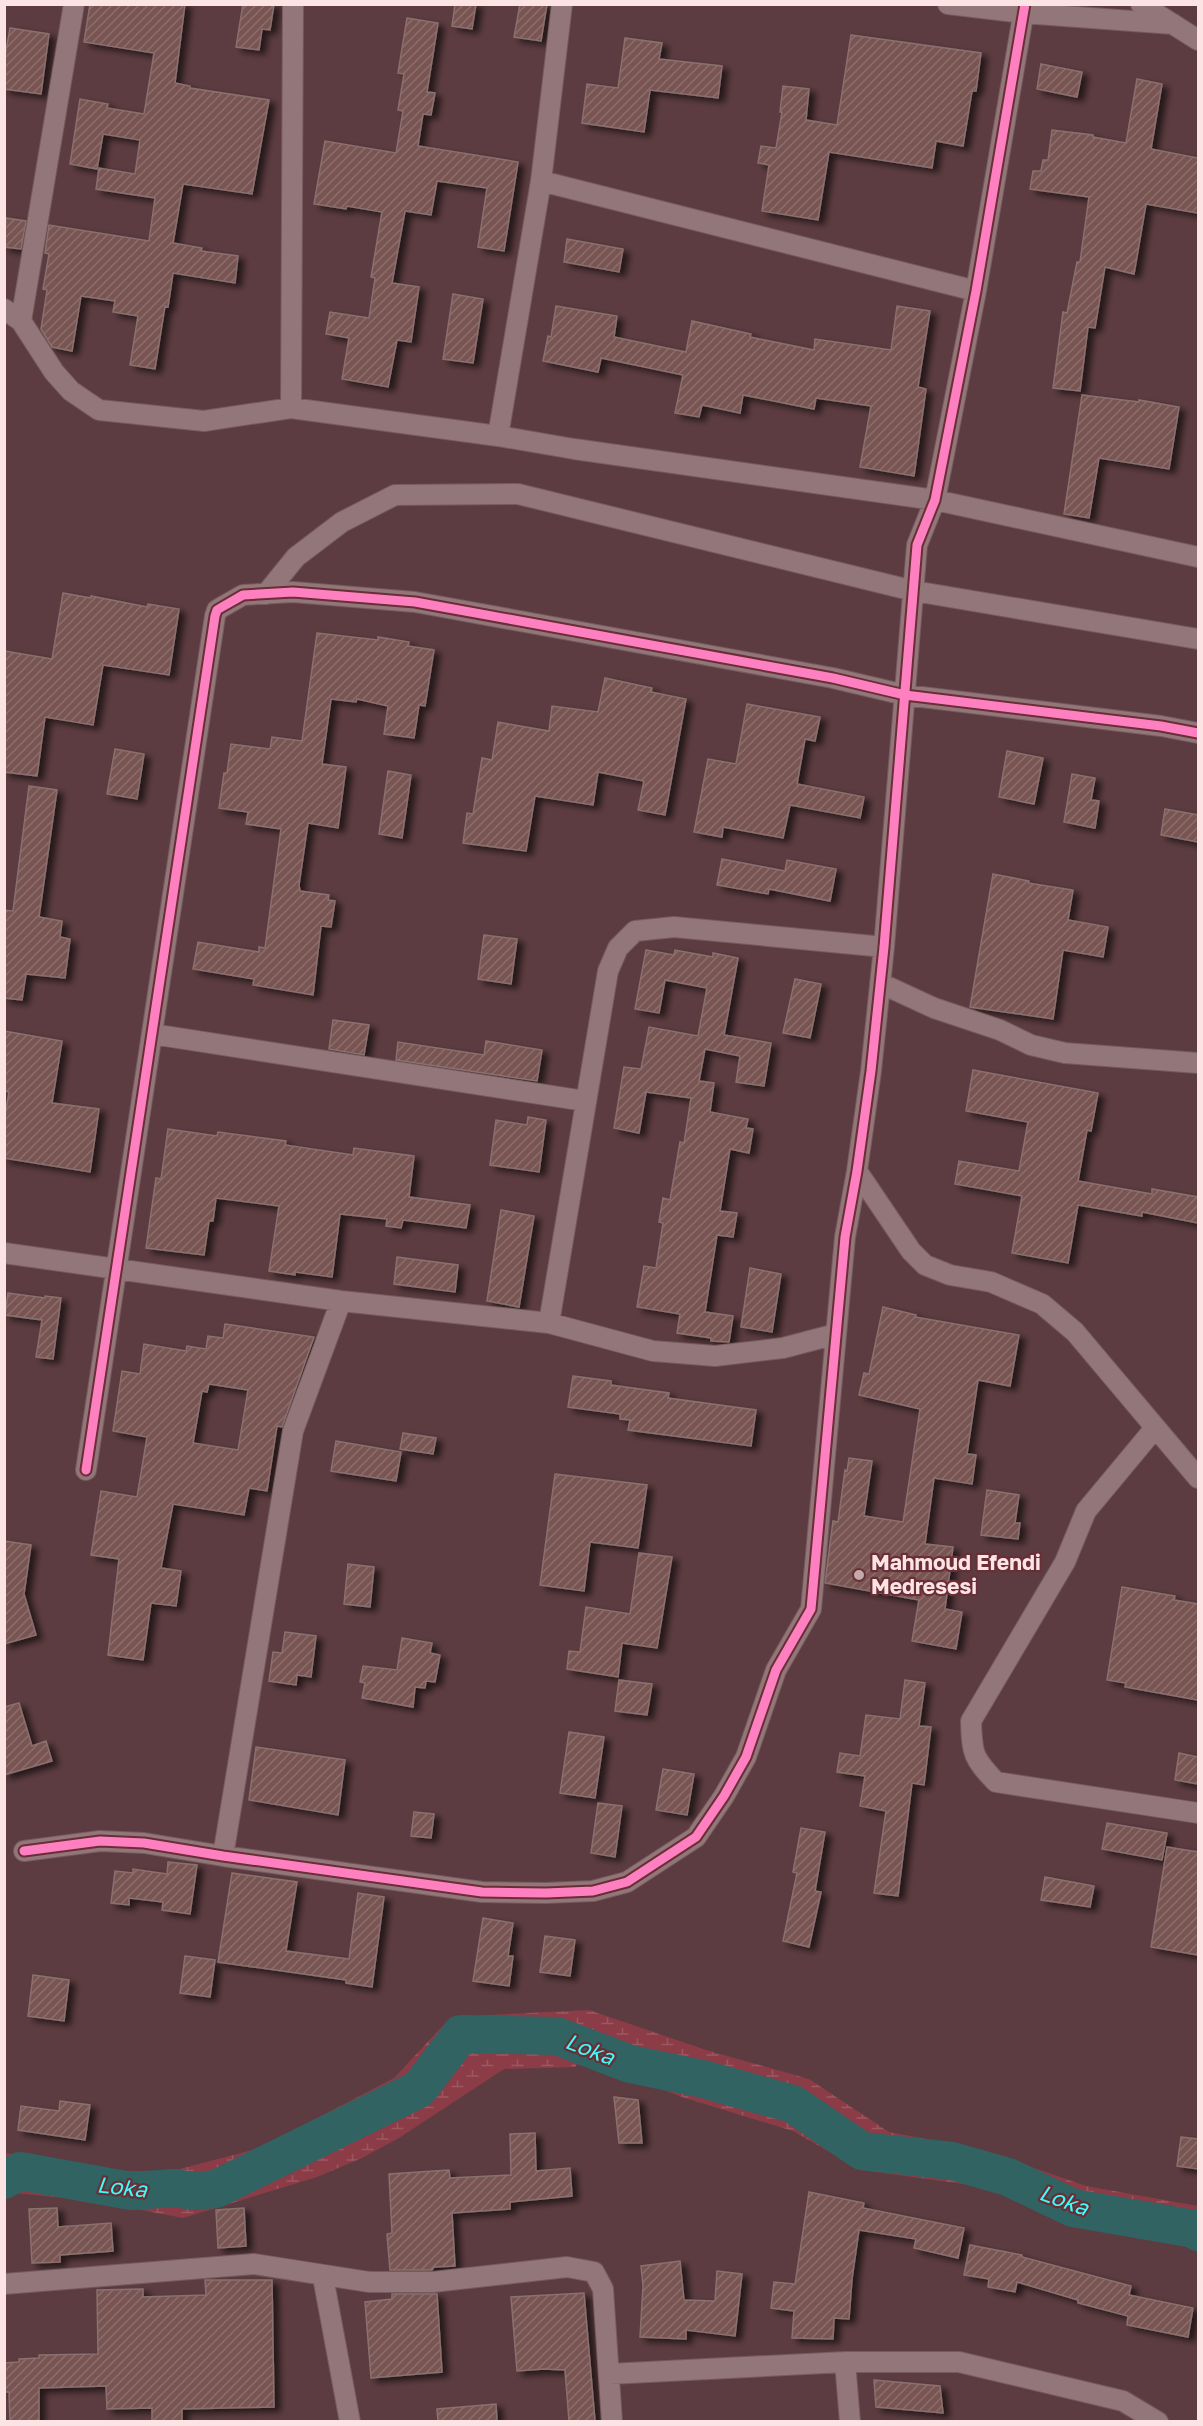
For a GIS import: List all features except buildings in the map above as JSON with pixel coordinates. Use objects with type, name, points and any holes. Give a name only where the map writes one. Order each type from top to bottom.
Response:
[{"type":"street","points":[[21,321],[74,4]]},
{"type":"street","points":[[291,408],[293,4]]},
{"type":"street","points":[[498,435],[541,181],[562,4]]},
{"type":"street","points":[[948,4],[1173,24]]},
{"type":"street","points":[[1141,4],[1198,40]]},
{"type":"street","points":[[24,1851],[100,1841],[144,1843],[482,1892],[593,1891],[627,1882],[696,1837],[724,1796],[746,1757],[776,1670],[811,1609],[845,1237],[857,1171],[884,947],[917,545],[935,500],[976,291],[1024,9]]},
{"type":"street","points":[[541,181],[976,291]]},
{"type":"street","points":[[4,309],[21,321],[54,372],[71,391],[99,410],[204,421],[291,408],[498,435],[574,449],[935,500],[1198,557]]},
{"type":"street","points":[[266,594],[296,557],[342,522],[395,495],[518,494],[914,591],[1198,639]]},
{"type":"street","points":[[86,1470],[215,616],[222,607],[243,596],[293,592],[415,602],[833,678],[905,695],[1198,732]]},
{"type":"street","points":[[549,1323],[608,971],[618,948],[635,931],[674,927],[884,947]]},
{"type":"street","points":[[880,983],[934,1008],[1000,1030],[1031,1045],[1065,1053],[1198,1063]]},
{"type":"street","points":[[152,1034],[585,1101]]},
{"type":"street","points":[[857,1171],[911,1251],[925,1265],[950,1275],[992,1282],[1042,1304],[1075,1332],[1198,1478]]},
{"type":"street","points":[[4,1253],[341,1301],[549,1323],[653,1352],[715,1356],[783,1348],[836,1334]]},
{"type":"street","points":[[223,1856],[293,1431],[341,1301]]},
{"type":"street","points":[[1155,1428],[1086,1511],[1065,1562],[971,1721],[972,1750],[980,1765],[996,1782],[1198,1813]]},
{"type":"street","points":[[4,2284],[254,2264],[291,2269],[323,2277],[369,2282],[433,2282],[567,2267],[594,2272],[603,2289],[612,2421]]},
{"type":"street","points":[[323,2277],[350,2421]]},
{"type":"street","points":[[609,2374],[845,2362],[959,2362],[1123,2401],[1158,2421]]},
{"type":"street","points":[[845,2362],[849,2421]]},
{"type":"green space","points":[[589,2010],[706,2050],[809,2079],[889,2132],[979,2149],[1086,2186],[1198,2206],[1198,2251],[1190,2247],[1073,2225],[993,2188],[861,2170],[793,2131],[685,2098],[577,2058],[576,2067],[504,2069],[399,2138],[362,2158],[317,2177],[183,2218],[95,2201],[5,2192],[5,2153],[112,2171],[168,2172],[260,2148],[394,2078],[451,2017]]},
{"type":"waterway","name":"Loka","points":[[4,2180],[20,2171],[131,2191],[175,2188],[193,2191],[216,2189],[419,2089],[461,2034],[557,2036],[630,2064],[703,2079],[793,2104],[862,2151],[952,2161],[1008,2177],[1073,2208],[1194,2229],[1198,2232]]},
{"type":"cycle path","points":[[24,1851],[100,1841],[144,1843],[482,1892],[593,1891],[627,1882],[696,1837],[724,1796],[746,1757],[776,1670],[811,1609],[845,1237],[871,1071],[884,947],[917,545],[935,500],[976,291],[1025,4]]},
{"type":"cycle path","points":[[86,1470],[217,610],[243,595],[293,592],[415,602],[833,678],[905,695],[1161,726],[1198,733]]},
{"type":"place","name":"Mahmoud Efendi Medresesi","points":[[859,1575]]}]
